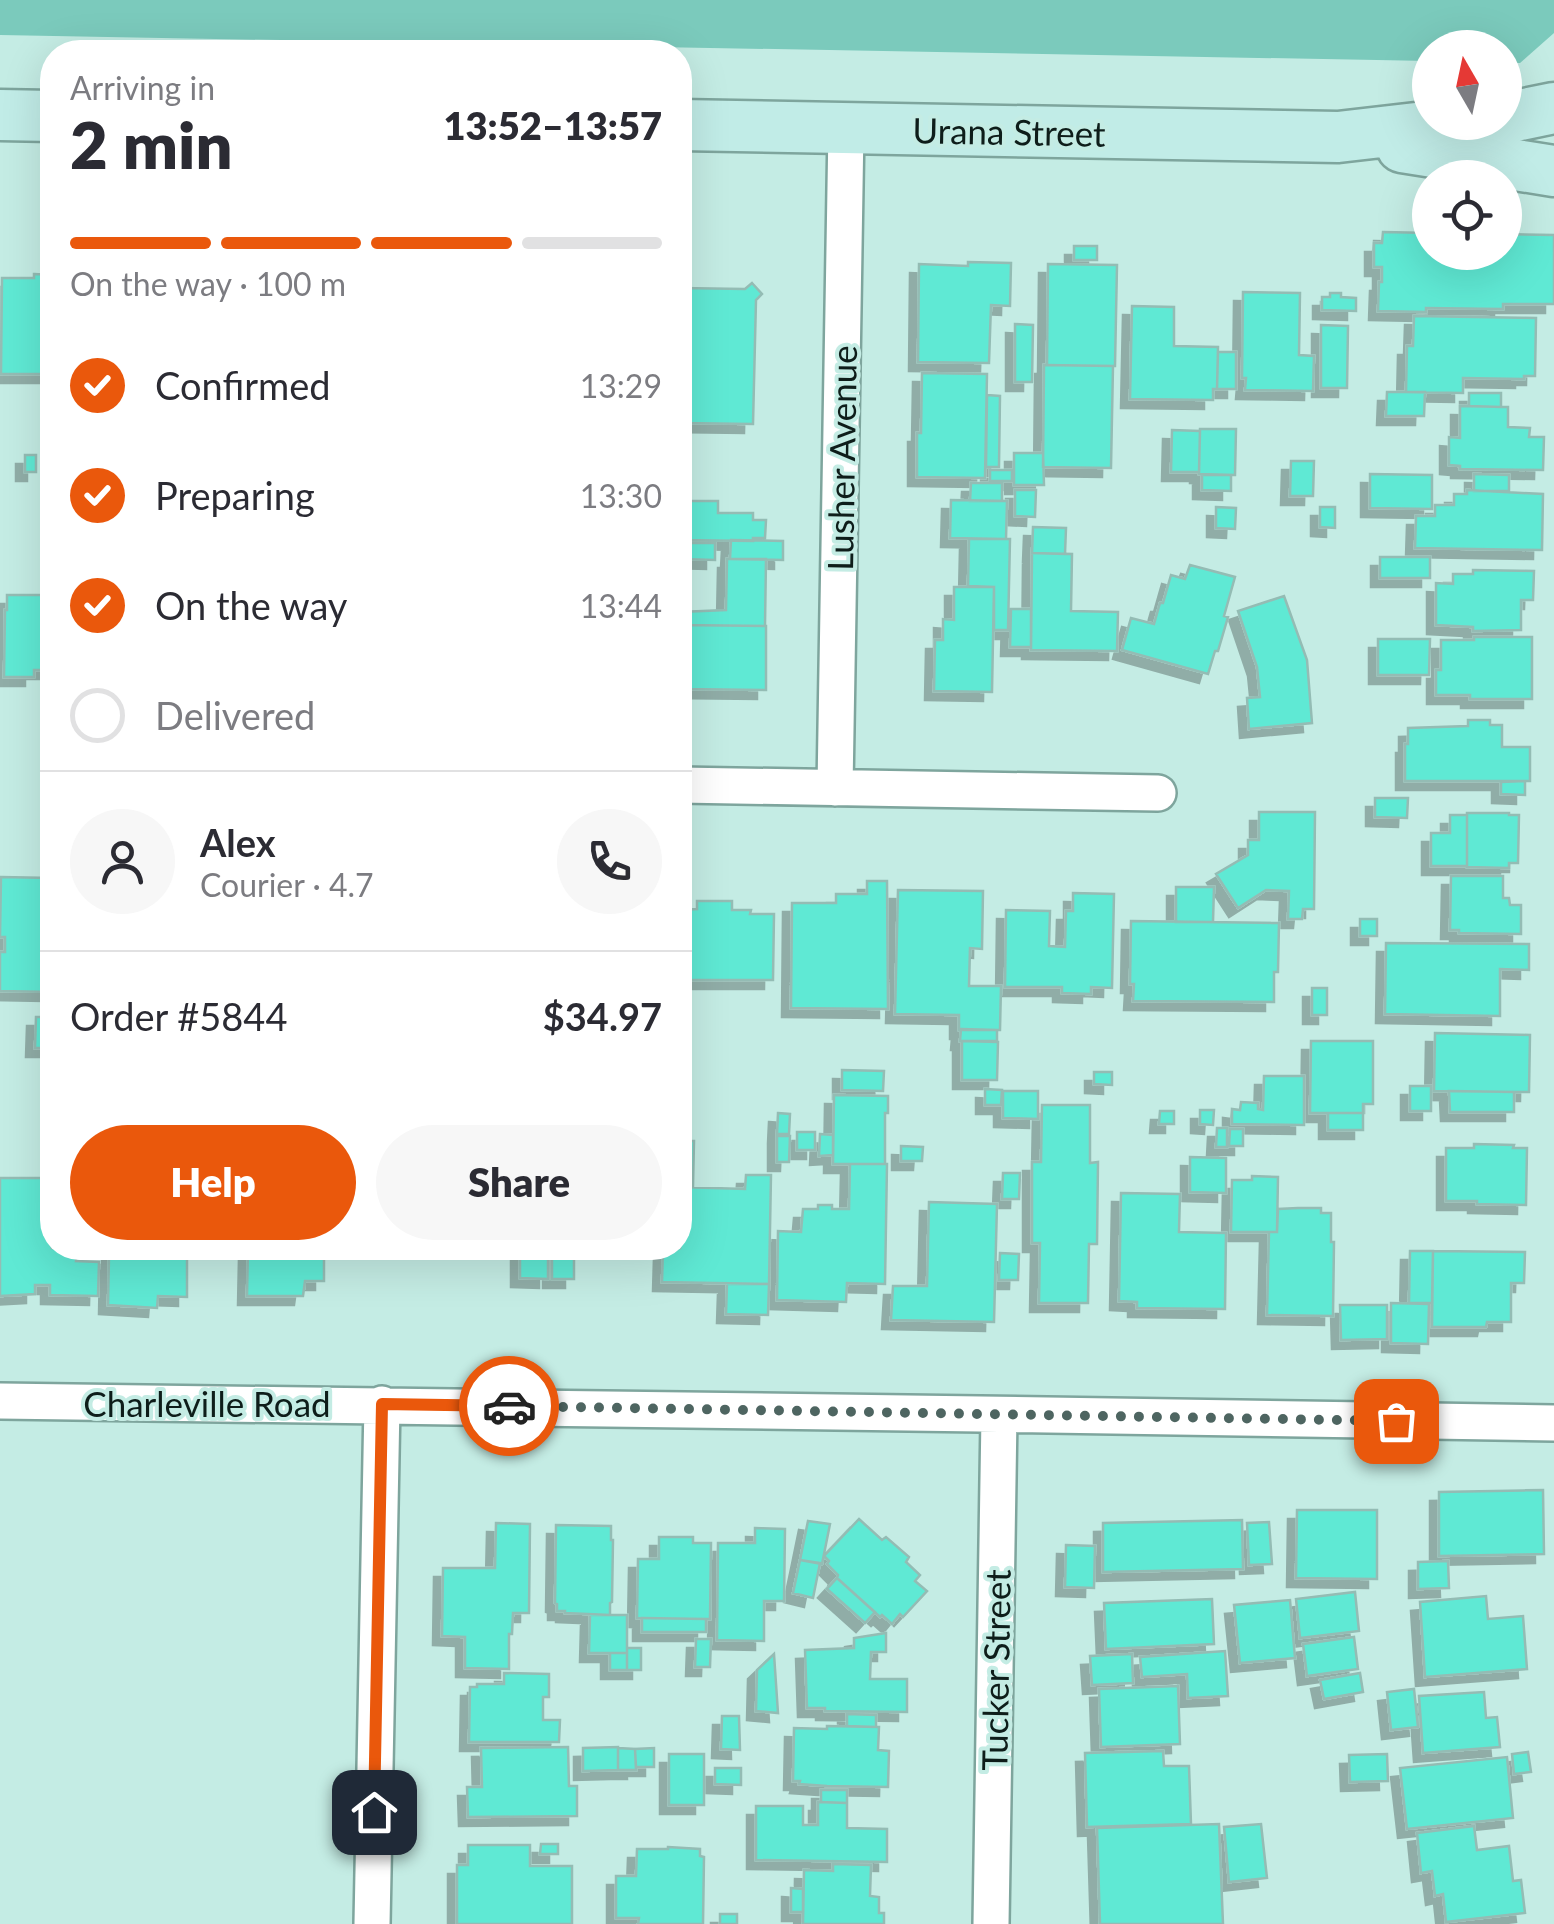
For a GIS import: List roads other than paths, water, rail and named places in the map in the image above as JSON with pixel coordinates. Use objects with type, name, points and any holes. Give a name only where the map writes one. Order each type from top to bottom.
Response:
[{"type":"street","points":[[1522,115],[1554,108]]},
{"type":"street","points":[[0,115],[40,116]]},
{"type":"street","name":"Urana Street","points":[[692,125],[1338,137],[1412,128]]},
{"type":"street","name":"Lusher Avenue","points":[[836,788],[846,128]]},
{"type":"street","name":"Urana Street","points":[[1338,137],[1554,171]]},
{"type":"street","points":[[692,786],[1158,793]]},
{"type":"street","name":"Charleville Road","points":[[0,1402],[382,1404],[1554,1423]]},
{"type":"street","points":[[372,1924],[382,1404]]},
{"type":"street","name":"Tucker Street","points":[[991,1924],[999,1416]]}]
